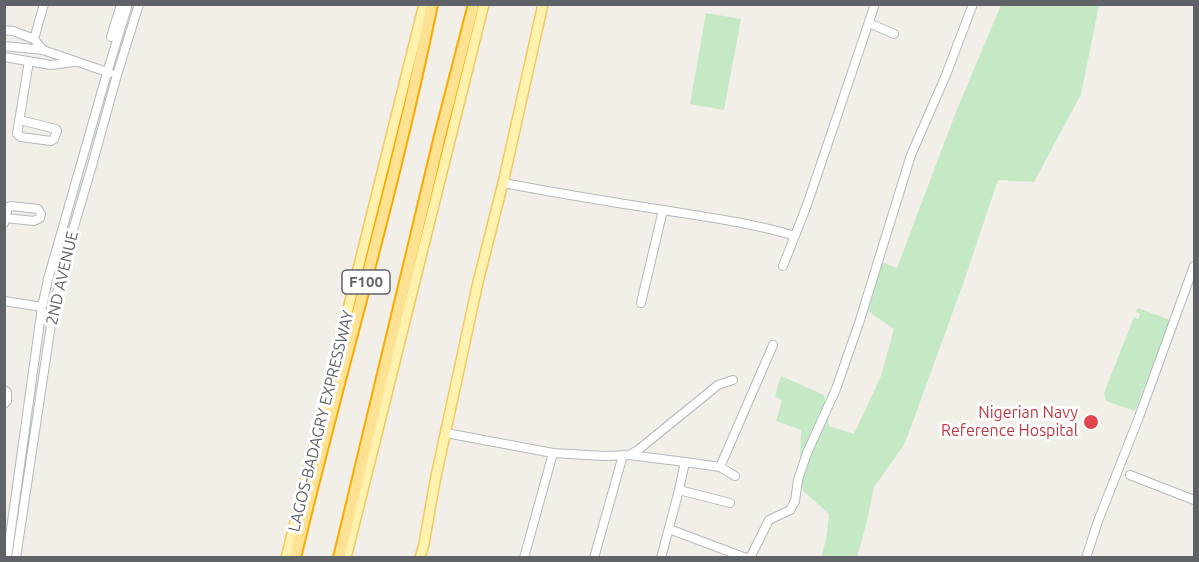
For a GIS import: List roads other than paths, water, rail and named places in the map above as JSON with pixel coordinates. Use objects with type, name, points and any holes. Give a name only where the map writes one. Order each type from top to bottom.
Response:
[{"type":"highway","name":"LAGOS-BADAGRY EXPRESSWAY","points":[[295,558],[419,70],[432,4]]},
{"type":"highway","name":"F100","points":[[339,558],[474,4]]},
{"type":"main road","name":"LAGOS-BADAGRY EXPRESSWAY","points":[[286,558],[424,4]]},
{"type":"main road","points":[[346,558],[484,4]]},
{"type":"main road","points":[[420,558],[478,282],[503,183],[543,4]]},
{"type":"main road","points":[[424,544],[425,558]]},
{"type":"street","points":[[34,39],[44,4]]},
{"type":"street","points":[[111,37],[121,4]]},
{"type":"street","name":"2ND AVENUE","points":[[7,558],[42,307],[58,241],[128,4]]},
{"type":"street","name":"2ND AVENUE","points":[[16,558],[53,310],[67,250],[139,4]]},
{"type":"street","points":[[783,266],[807,205],[875,4]]},
{"type":"street","points":[[669,529],[748,558],[769,520],[790,510],[795,501],[798,480],[807,453],[836,389],[859,323],[911,155],[946,75],[973,4]]},
{"type":"street","points":[[869,23],[894,34]]},
{"type":"street","points":[[4,30],[34,39],[43,50]]},
{"type":"street","points":[[4,46],[43,50],[117,75]]},
{"type":"street","points":[[4,57],[51,65],[77,61]]},
{"type":"street","points":[[20,120],[56,129],[54,139],[51,141],[17,134],[29,61]]},
{"type":"street","points":[[503,183],[749,225],[795,236]]},
{"type":"street","points":[[641,303],[663,210]]},
{"type":"street","points":[[1086,558],[1194,266]]},
{"type":"street","points":[[4,301],[42,307]]},
{"type":"street","points":[[720,467],[773,345]]},
{"type":"street","points":[[626,455],[638,450],[718,385],[733,380]]},
{"type":"street","points":[[4,390],[8,392],[7,401],[4,404]]},
{"type":"street","points":[[446,433],[553,453],[626,455],[720,467],[735,476]]},
{"type":"street","points":[[524,558],[553,453]]},
{"type":"street","points":[[594,558],[626,455]]},
{"type":"street","points":[[661,558],[685,462]]},
{"type":"street","points":[[1130,475],[1194,500]]},
{"type":"street","points":[[679,490],[730,503]]},
{"type":"place","name":"Nigerian Navy Reference Hospital","points":[[1091,422]]}]
